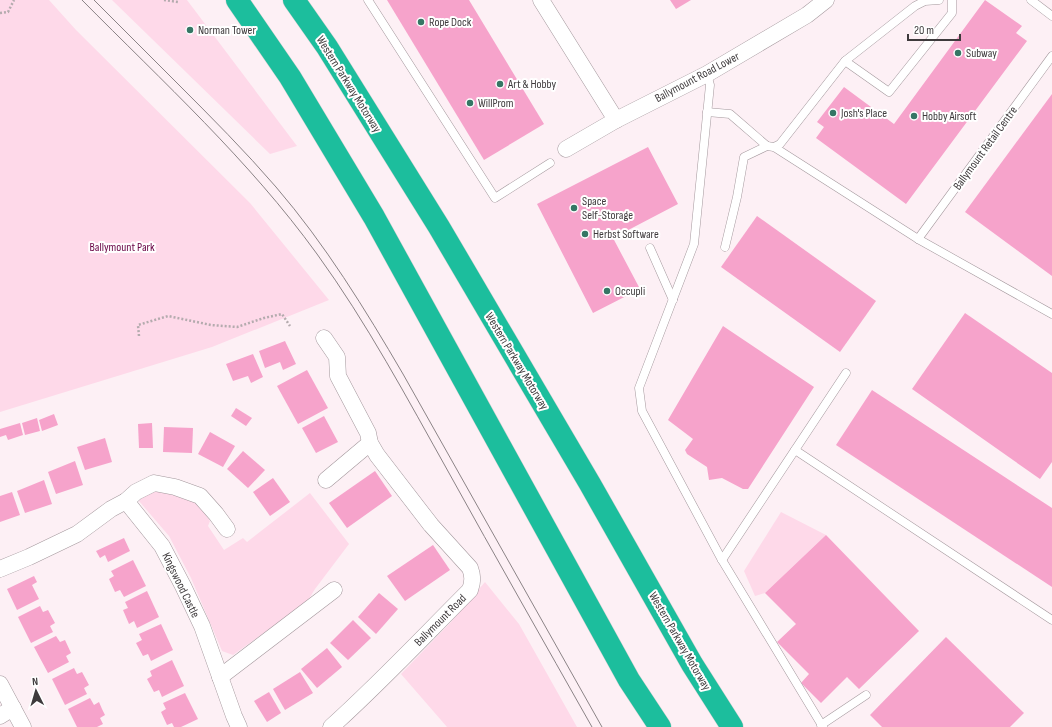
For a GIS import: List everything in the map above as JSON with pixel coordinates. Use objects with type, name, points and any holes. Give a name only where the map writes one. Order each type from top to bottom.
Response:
[{"type":"highway","points":[[237,0],[290,77],[374,217],[629,680],[660,727]]},
{"type":"highway","name":"Western Parkway Motorway","points":[[294,0],[331,54],[438,228],[590,484],[692,664],[732,727]]},
{"type":"highway","points":[[629,680],[642,727]]},
{"type":"street","points":[[541,0],[616,120]]},
{"type":"street","name":"Ballymount Road Lower","points":[[566,149],[616,120],[707,74],[807,15],[826,0]]},
{"type":"street","name":"Ballymount Road","points":[[324,338],[337,356],[338,376],[368,433],[370,443],[377,455],[431,525],[470,568],[473,582],[470,590],[402,660],[331,727]]},
{"type":"street","points":[[326,480],[370,443]]},
{"type":"street","points":[[0,569],[28,558],[77,534],[111,509],[126,501],[136,492],[154,483],[175,486],[200,496],[227,529]]},
{"type":"street","name":"Kingswood Castle","points":[[126,501],[162,546],[183,586],[202,626],[239,727]]},
{"type":"street","points":[[220,677],[334,590]]},
{"type":"street","points":[[0,684],[6,712],[23,727]]},
{"type":"lane","points":[[368,0],[494,198],[550,163]]},
{"type":"lane","points":[[725,247],[737,197],[744,157],[770,146],[780,144],[845,61],[915,6],[925,1],[938,0]]},
{"type":"lane","points":[[845,61],[889,92],[952,13],[952,0]]},
{"type":"lane","points":[[1031,0],[1052,16]]},
{"type":"lane","name":"Ballymount Retail Centre","points":[[918,239],[1052,56]]},
{"type":"lane","points":[[707,74],[710,85],[708,112],[694,244],[639,388],[642,411],[722,560],[822,726],[866,695]]},
{"type":"lane","points":[[708,112],[730,114],[770,146],[918,239],[1052,314]]},
{"type":"lane","points":[[650,248],[673,300]]},
{"type":"lane","points":[[722,560],[846,373]]},
{"type":"lane","points":[[795,450],[1052,620]]},
{"type":"path","points":[[0,13],[8,12],[14,0]]},
{"type":"path","points":[[164,0],[178,2]]},
{"type":"path","points":[[138,336],[138,325],[168,316],[211,325],[237,327],[282,314],[290,326]]},
{"type":"green space","name":"Ballymount Park","points":[[0,0],[49,0],[76,30],[250,203],[329,300],[212,347],[0,412]]},
{"type":"green space","points":[[112,0],[187,0],[297,146],[270,154]]},
{"type":"green space","points":[[157,490],[196,501],[210,521],[208,526],[224,550],[243,538],[247,542],[310,493],[349,544],[307,602],[233,655],[222,651],[191,578],[169,536],[139,501],[142,497]]},
{"type":"green space","points":[[781,512],[826,535],[765,593],[755,596],[744,571]]},
{"type":"green space","points":[[485,582],[519,624],[577,727],[447,727],[401,674],[451,622]]},
{"type":"building","points":[[387,0],[469,0],[544,124],[484,160]]},
{"type":"building","points":[[670,0],[691,0],[676,9]]},
{"type":"building","points":[[985,0],[1022,26],[1016,33],[1027,41],[906,204],[816,138],[824,127],[817,122],[844,87],[894,124]]},
{"type":"building","points":[[1052,94],[1052,276],[965,212]]},
{"type":"building","points":[[648,147],[678,204],[613,238],[640,289],[593,313],[537,204]]},
{"type":"building","points":[[757,216],[876,301],[840,352],[721,267]]},
{"type":"building","points":[[965,313],[1052,373],[1052,462],[1040,479],[912,389]]},
{"type":"building","points":[[723,326],[814,387],[748,489],[743,489],[722,478],[709,480],[707,467],[687,454],[685,450],[693,439],[668,420]]},
{"type":"building","points":[[285,341],[296,364],[283,370],[280,362],[265,368],[259,351]]},
{"type":"building","points":[[253,354],[263,377],[251,383],[248,376],[233,381],[226,364]]},
{"type":"building","points":[[307,370],[328,408],[298,424],[277,386]]},
{"type":"building","points":[[872,390],[1052,508],[1052,587],[836,445]]},
{"type":"building","points":[[236,408],[252,418],[246,426],[231,416]]},
{"type":"building","points":[[54,414],[58,425],[42,431],[39,420]]},
{"type":"building","points":[[324,416],[338,442],[316,453],[302,428]]},
{"type":"building","points":[[37,418],[40,431],[25,435],[22,423]]},
{"type":"building","points":[[20,423],[23,435],[8,440],[6,435],[0,437],[0,429]]},
{"type":"building","points":[[152,423],[153,448],[139,448],[138,424]]},
{"type":"building","points":[[164,427],[193,428],[192,453],[163,452]]},
{"type":"building","points":[[210,432],[235,446],[223,467],[198,454]]},
{"type":"building","points":[[105,438],[112,462],[85,470],[77,447]]},
{"type":"building","points":[[243,451],[265,470],[248,488],[227,469]]},
{"type":"building","points":[[75,461],[83,485],[56,494],[48,472]]},
{"type":"building","points":[[375,471],[392,496],[347,528],[329,503]]},
{"type":"building","points":[[273,478],[290,502],[270,516],[253,492]]},
{"type":"building","points":[[44,480],[52,504],[25,513],[17,491]]},
{"type":"building","points":[[12,492],[20,515],[0,522],[0,496]]},
{"type":"building","points":[[826,535],[919,631],[859,689],[847,677],[821,703],[801,683],[809,674],[777,642],[796,624],[765,593]]},
{"type":"building","points":[[124,538],[130,551],[108,562],[105,555],[100,558],[96,551]]},
{"type":"building","points":[[433,545],[450,570],[405,601],[387,576]]},
{"type":"building","points":[[133,560],[146,586],[124,597],[120,590],[115,592],[109,579],[114,576],[111,571]]},
{"type":"building","points":[[34,576],[37,582],[32,585],[39,599],[17,610],[7,589]]},
{"type":"building","points":[[147,591],[159,617],[137,628],[134,621],[129,624],[123,610],[128,608],[125,602]]},
{"type":"building","points":[[379,593],[398,609],[376,634],[358,617]]},
{"type":"building","points":[[40,606],[43,612],[48,610],[55,623],[50,626],[53,632],[31,643],[18,617]]},
{"type":"building","points":[[353,620],[371,638],[348,660],[330,643]]},
{"type":"building","points":[[161,624],[173,650],[151,661],[148,654],[143,656],[136,643],[142,640],[139,634]]},
{"type":"building","points":[[56,636],[60,642],[65,640],[71,653],[66,656],[69,662],[48,673],[34,647]]},
{"type":"building","points":[[946,637],[1024,713],[1010,727],[882,727],[870,715]]},
{"type":"building","points":[[327,648],[342,667],[317,688],[301,669]]},
{"type":"building","points":[[172,660],[184,686],[162,697],[159,690],[154,692],[147,679],[152,676],[150,671]]},
{"type":"building","points":[[74,668],[77,674],[82,672],[89,685],[84,688],[87,694],[65,705],[52,679]]},
{"type":"building","points":[[300,672],[313,693],[285,710],[273,689]]},
{"type":"building","points":[[269,692],[281,713],[267,722],[254,701]]},
{"type":"building","points":[[185,693],[198,719],[181,727],[174,727],[172,723],[167,725],[161,712],[166,709],[163,703]]},
{"type":"building","points":[[90,698],[94,705],[99,702],[105,715],[100,718],[103,724],[97,727],[77,727],[68,709]]},
{"type":"tram line","points":[[82,0],[234,154],[291,219],[317,254],[353,307],[386,361],[592,727]]},
{"type":"tram line","points":[[94,0],[252,160],[294,209],[328,254],[359,301],[403,374],[602,727]]},
{"type":"place","name":"Rope Dock","points":[[421,22]]},
{"type":"place","name":"Norman Tower","points":[[190,30]]},
{"type":"place","name":"Subway","points":[[958,53]]},
{"type":"place","name":"Art & Hobby","points":[[500,84]]},
{"type":"place","name":"WillProm","points":[[470,103]]},
{"type":"place","name":"Josh's Place","points":[[833,113]]},
{"type":"place","name":"Hobby Airsoft","points":[[914,116]]},
{"type":"place","name":"Space Self-Storage","points":[[574,208]]},
{"type":"place","name":"Herbst Software","points":[[585,234]]},
{"type":"place","name":"Occupli","points":[[607,291]]}]
